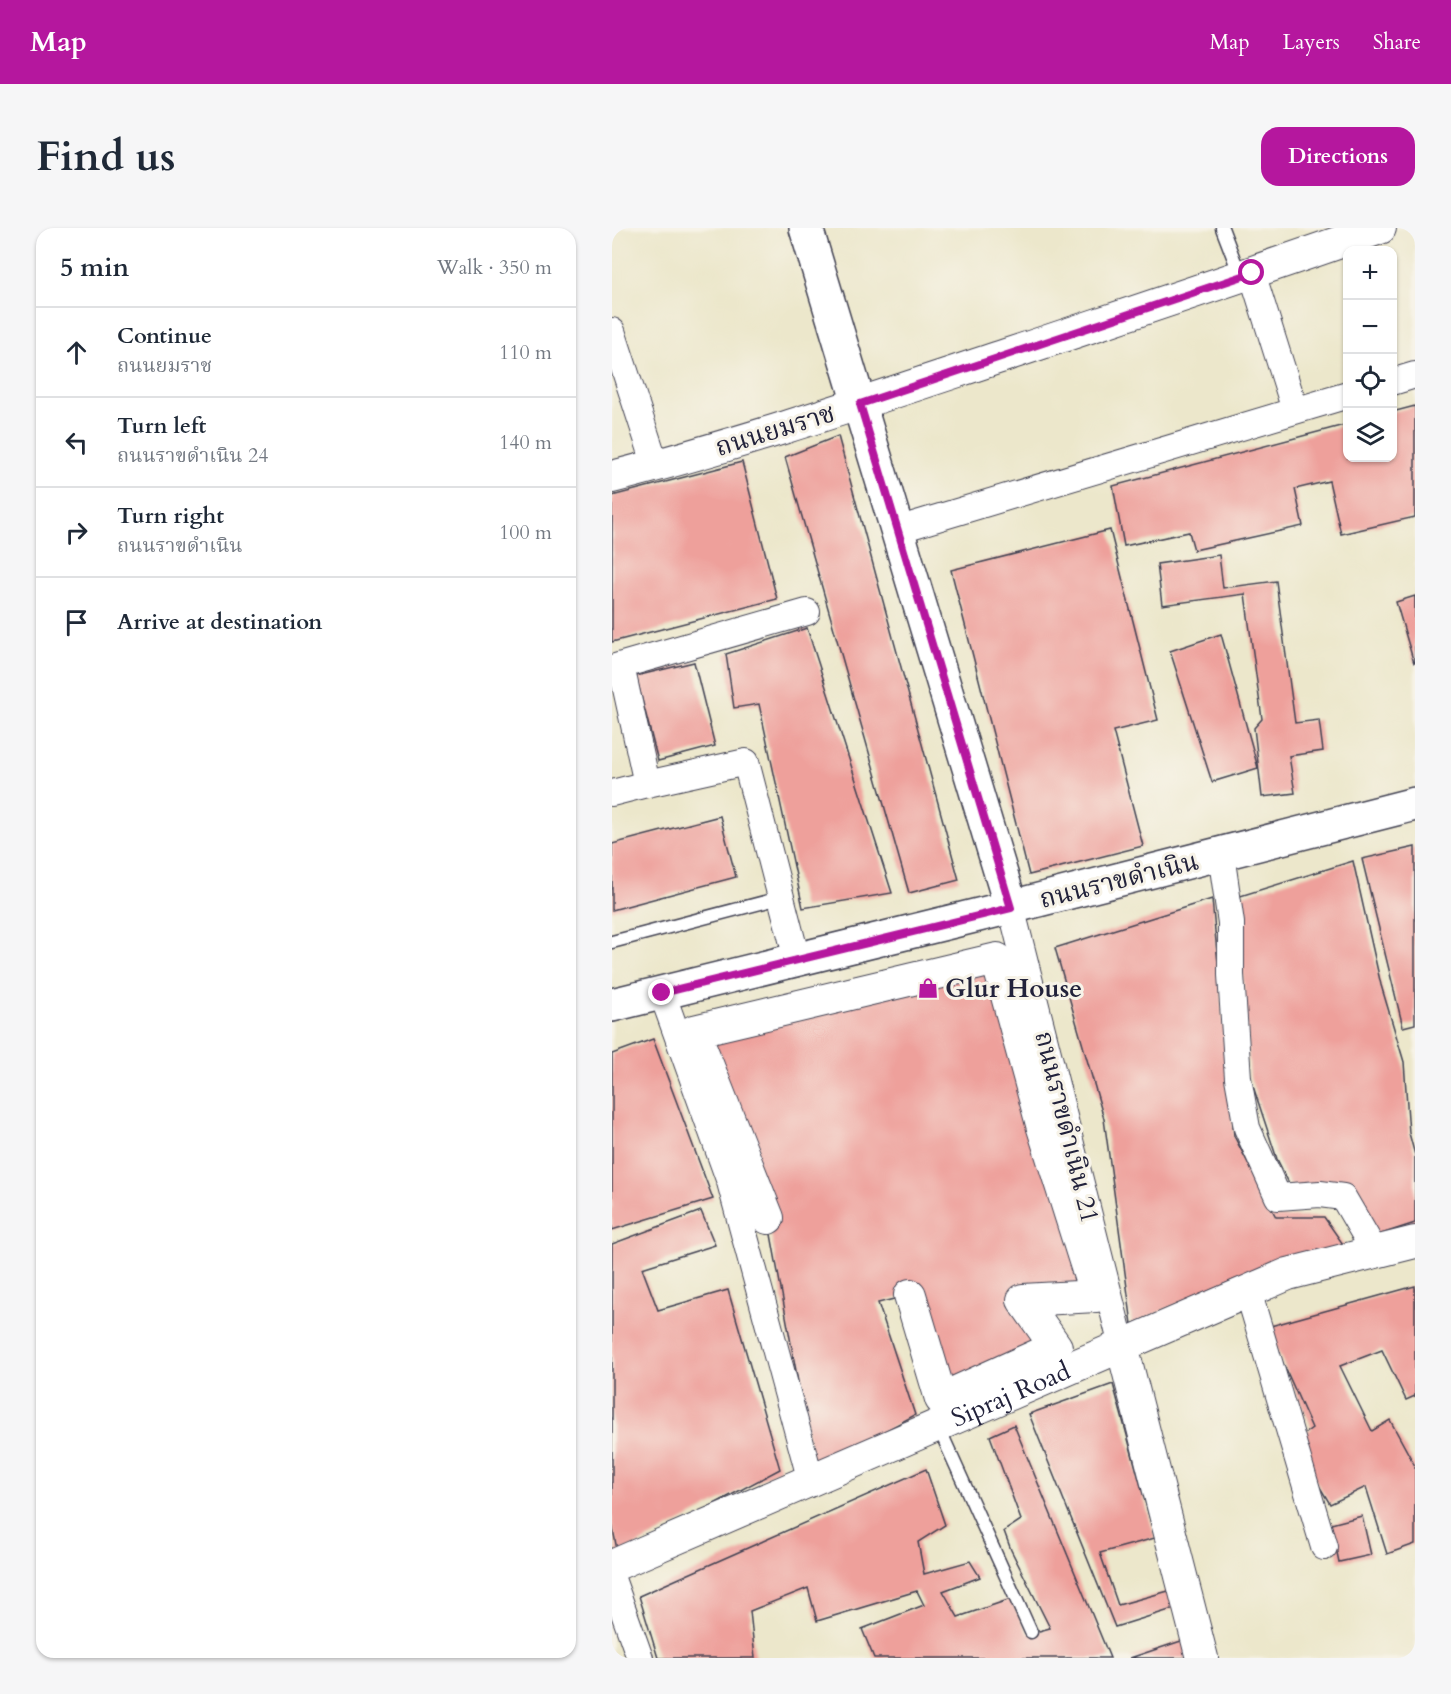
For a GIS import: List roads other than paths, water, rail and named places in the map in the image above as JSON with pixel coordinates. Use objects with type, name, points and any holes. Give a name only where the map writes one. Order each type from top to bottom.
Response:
[{"type":"main road","points":[[806,228],[1011,908]]},
{"type":"main road","name":"ถนนราขดำเนิน","points":[[612,1005],[1011,908],[1415,804]]},
{"type":"street","name":"ถนนยมราช","points":[[612,477],[656,466],[860,404],[1380,228]]},
{"type":"street","points":[[1246,275],[1295,410]]},
{"type":"street","points":[[612,331],[656,466]]},
{"type":"street","points":[[1397,380],[1415,375]]},
{"type":"street","points":[[897,530],[1343,396]]},
{"type":"street","points":[[647,784],[617,667],[807,612]]},
{"type":"street","points":[[612,793],[746,762],[797,959]]},
{"type":"street","points":[[1221,854],[1231,923],[1231,975],[1238,1078],[1247,1128],[1278,1197],[1320,1194],[1342,1197],[1375,1252]]},
{"type":"street","name":"ถนนราขดำเนิน 21","points":[[1011,908],[1122,1346]]},
{"type":"street","points":[[768,1218],[694,1031],[997,959],[1043,1128],[1096,1296],[1023,1300],[1056,1347],[941,1399],[906,1300]]},
{"type":"street","points":[[662,993],[730,1182],[811,1481]]},
{"type":"street","name":"Sipraj Road","points":[[612,1566],[1288,1274],[1415,1242]]},
{"type":"street","points":[[1248,1291],[1324,1547]]},
{"type":"street","points":[[906,1300],[939,1426]]},
{"type":"street","points":[[1122,1346],[1202,1658]]},
{"type":"street","points":[[612,1579],[639,1658]]},
{"type":"lane","points":[[1222,228],[1246,275]]},
{"type":"lane","points":[[612,942],[780,898]]},
{"type":"lane","points":[[939,1426],[1031,1632]]},
{"type":"place","name":"Glur House","points":[[928,988]]}]
